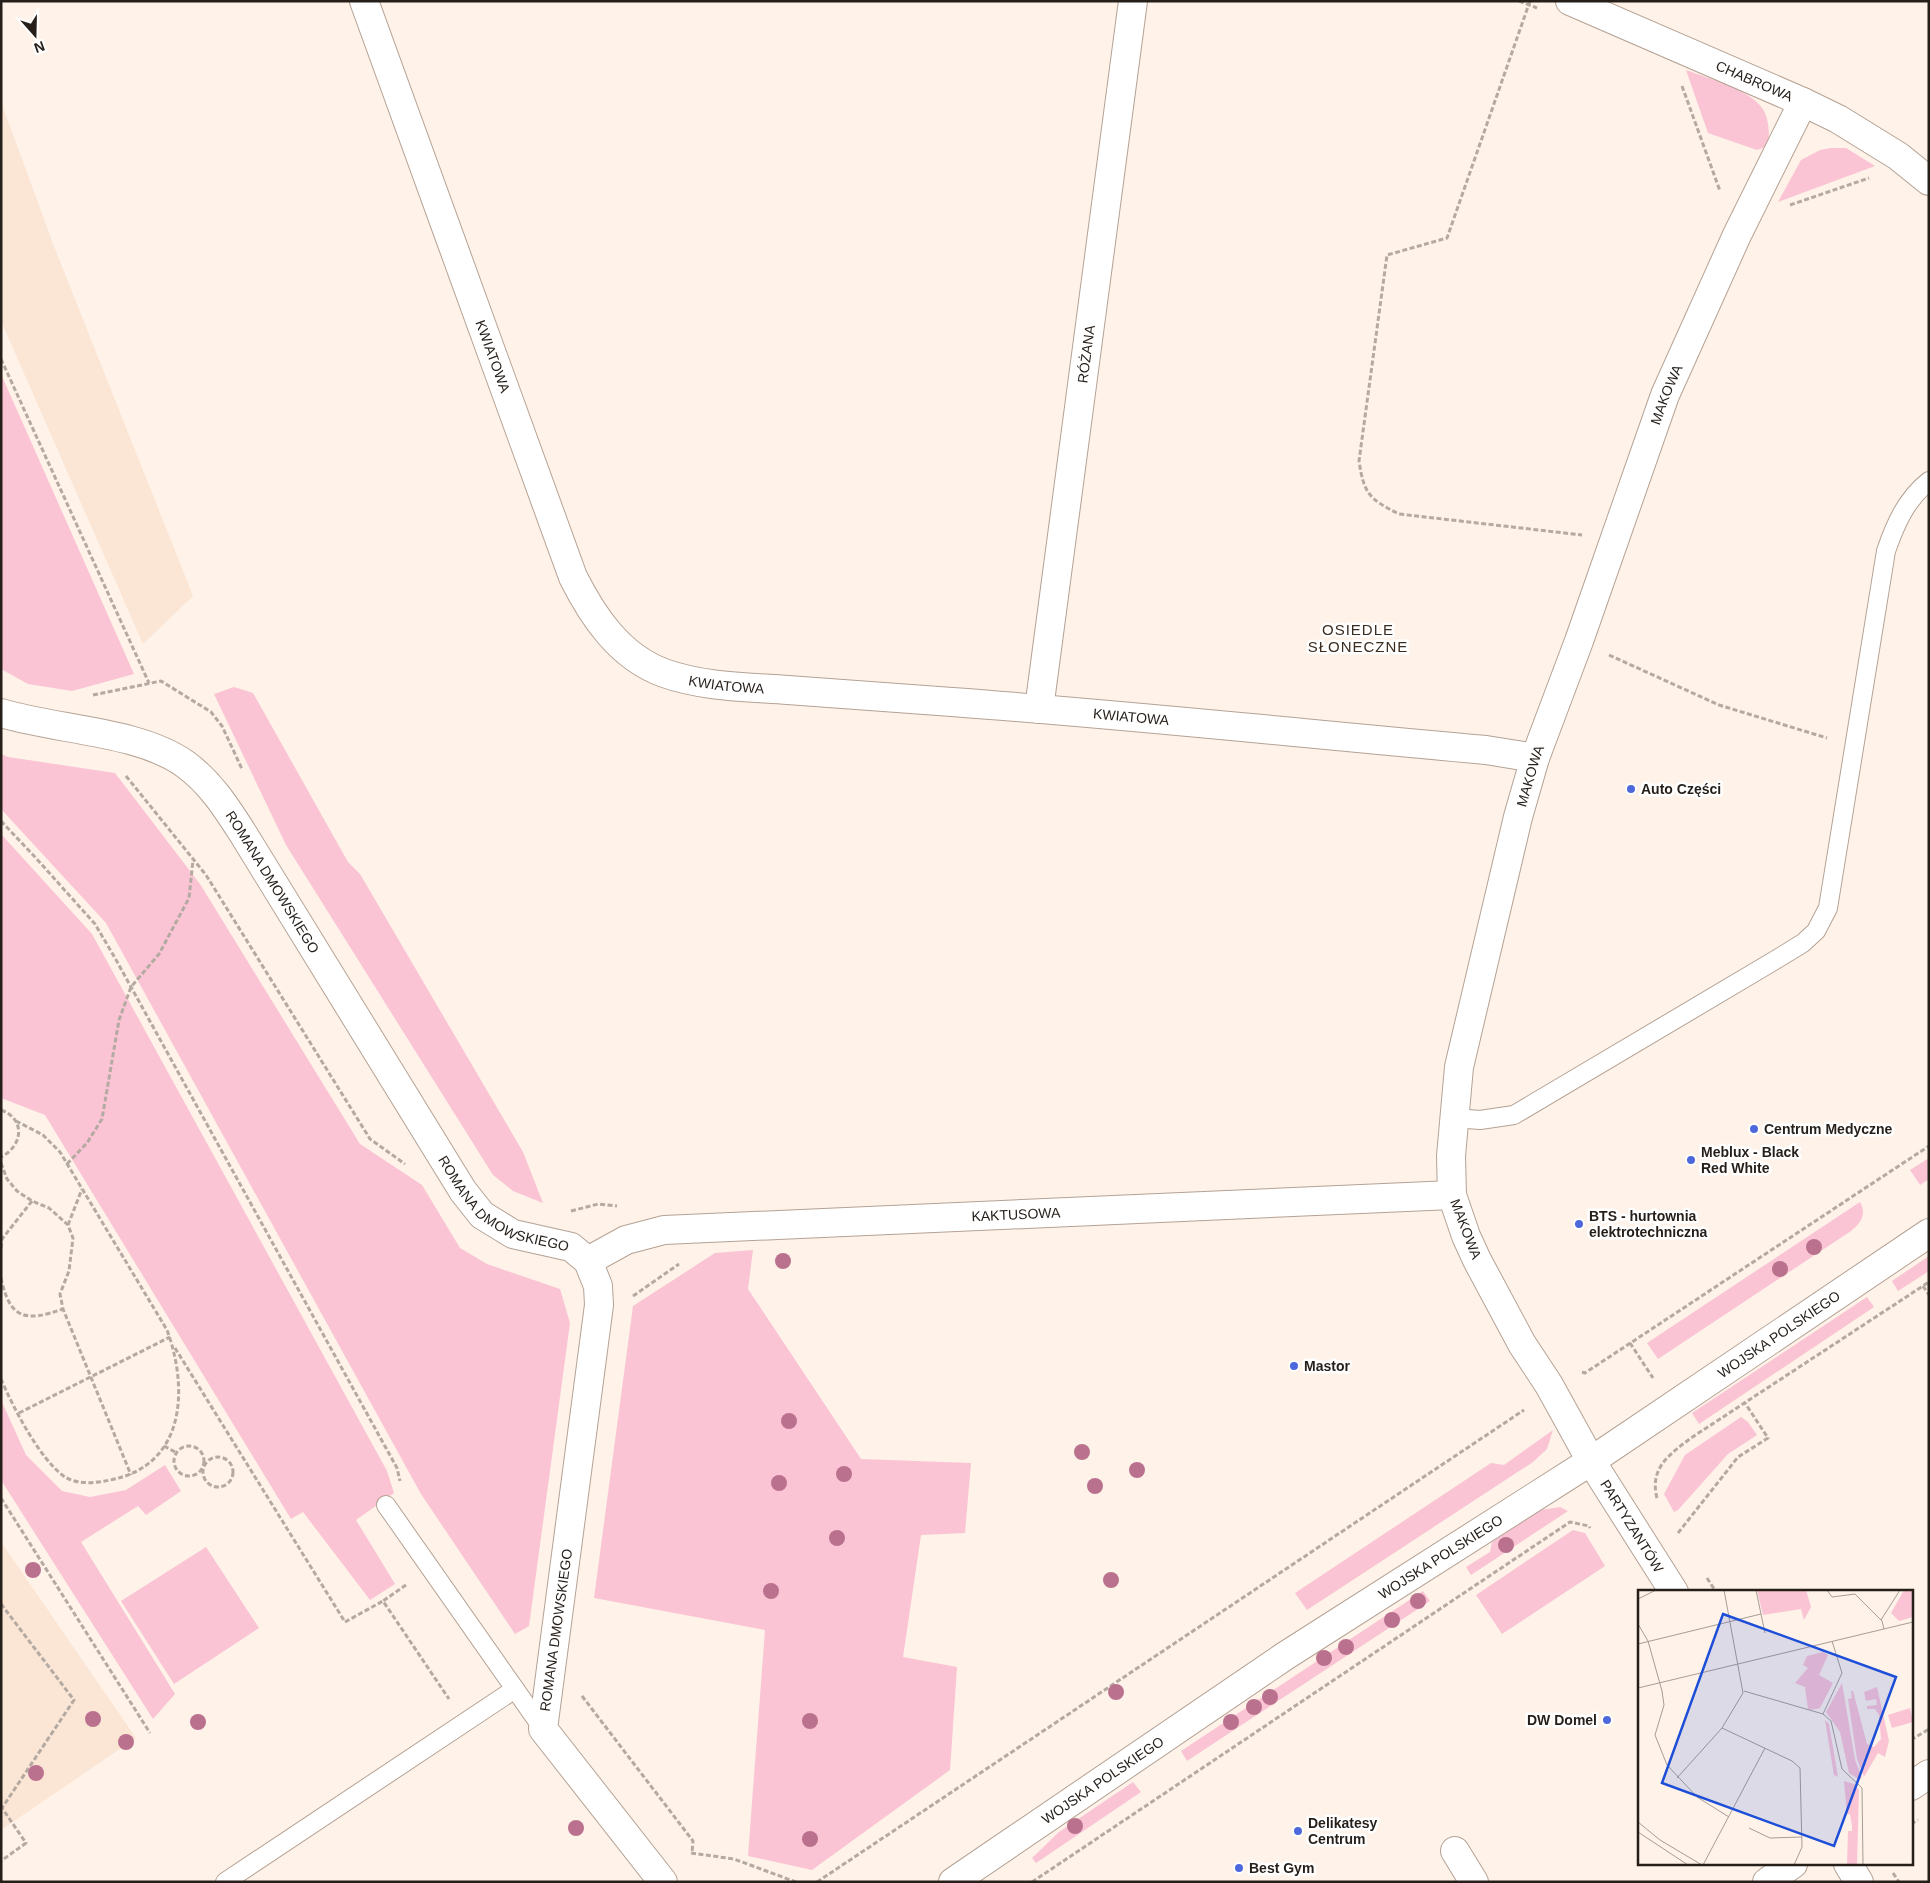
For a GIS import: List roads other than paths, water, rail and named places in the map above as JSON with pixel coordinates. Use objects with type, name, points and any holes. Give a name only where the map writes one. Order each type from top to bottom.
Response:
[{"type":"street","name":"KWIATOWA","points":[[364,1],[573,577],[584,599],[618,644],[638,660],[664,673],[724,686],[1039,709],[1486,750],[1535,758]]},
{"type":"street","name":"RÓŻANA","points":[[1039,709],[1132,1]]},
{"type":"street","name":"CHABROWA","points":[[1570,1],[1838,119],[1885,148],[1929,181]]},
{"type":"street","name":"MAKOWA","points":[[1590,1461],[1549,1386],[1522,1344],[1477,1260],[1466,1236],[1452,1195],[1451,1156],[1459,1068],[1518,817],[1535,758],[1579,641],[1665,395],[1745,219],[1803,102]]},
{"type":"street","name":"ROMANA DMOWSKIEGO","points":[[1,713],[26,721],[93,732],[155,749],[185,764],[204,780],[222,801],[242,832],[463,1191],[482,1215],[513,1234],[571,1247],[588,1261],[598,1286],[599,1305],[543,1729],[664,1882]]},
{"type":"street","name":"KAKTUSOWA","points":[[588,1261],[626,1240],[664,1230],[1452,1195]]},
{"type":"street","name":"WOJSKA POLSKIEGO","points":[[953,1882],[1285,1656],[1590,1461],[1929,1233]]},
{"type":"street","name":"PARTYZANTÓW","points":[[1590,1461],[1673,1590]]},
{"type":"street","points":[[1912,1785],[1929,1774]]},
{"type":"street","points":[[1455,1851],[1474,1882]]},
{"type":"street","points":[[1767,1882],[1790,1866]]},
{"type":"street","points":[[1849,1866],[1859,1882]]},
{"type":"lane","points":[[1455,1118],[1480,1120],[1514,1115],[1803,943],[1816,931],[1828,908],[1886,551],[1904,509],[1929,481]]},
{"type":"lane","points":[[386,1505],[543,1729]]},
{"type":"lane","points":[[226,1882],[515,1689]]},
{"type":"place","name":"Auto Części","points":[[1631,789]]},
{"type":"place","name":"Centrum Medyczne","points":[[1754,1129]]},
{"type":"place","name":"Meblux - Black Red White","points":[[1691,1160]]},
{"type":"place","name":"BTS - hurtownia elektrotechniczna","points":[[1579,1224]]},
{"type":"place","name":"Mastor","points":[[1294,1366]]},
{"type":"place","name":"DW Domel","points":[[1607,1720]]},
{"type":"place","name":"Delikatesy Centrum","points":[[1298,1831]]},
{"type":"place","name":"Best Gym","points":[[1239,1868]]},
{"type":"district","name":"OSIEDLE SŁONECZNE","points":[[1358,638]]}]
